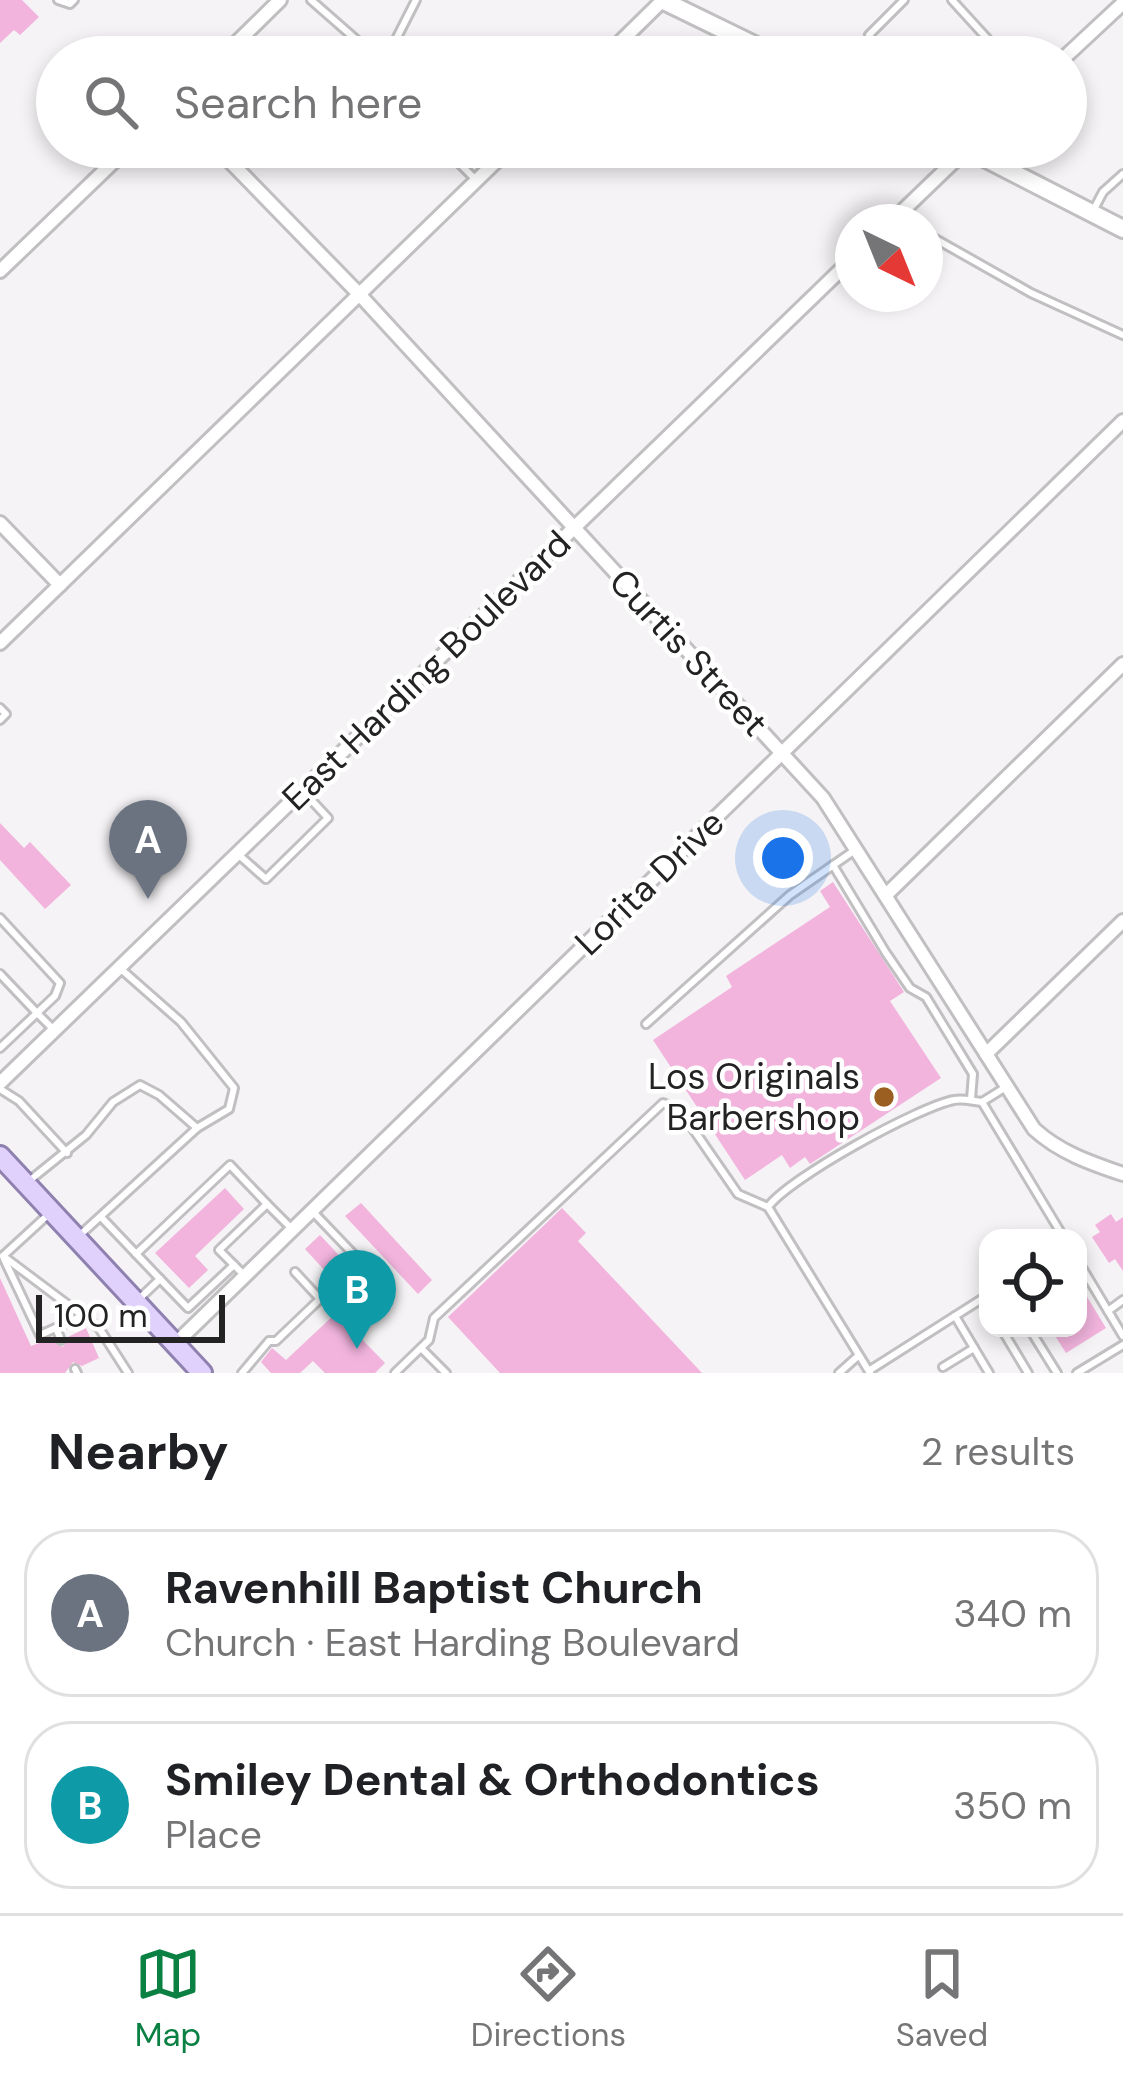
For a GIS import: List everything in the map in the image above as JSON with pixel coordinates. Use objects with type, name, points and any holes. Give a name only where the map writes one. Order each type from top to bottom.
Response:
[{"type":"main road","points":[[663,0],[692,6],[743,36]]},
{"type":"main road","points":[[1005,168],[1121,224]]},
{"type":"main road","points":[[0,1156],[202,1373]]},
{"type":"street","points":[[243,36],[280,0]]},
{"type":"street","points":[[626,36],[663,0]]},
{"type":"street","points":[[1087,37],[1123,3]]},
{"type":"street","points":[[0,271],[107,168]]},
{"type":"street","name":"Curtis Street","points":[[236,168],[359,294],[823,798],[1034,1129],[1050,1144],[1117,1172]]},
{"type":"street","points":[[0,643],[489,168]]},
{"type":"street","points":[[914,204],[947,168]]},
{"type":"street","name":"East Harding Boulevard","points":[[2,1079],[835,275]]},
{"type":"street","name":"Lorita Drive","points":[[175,1343],[240,1270],[311,1211],[1120,430]]},
{"type":"street","points":[[0,524],[60,585]]},
{"type":"street","points":[[886,894],[1123,664]]},
{"type":"street","points":[[986,1054],[1123,922]]},
{"type":"street","points":[[1117,1172],[1123,1158]]},
{"type":"lane","points":[[58,0],[70,4],[74,0]]},
{"type":"lane","points":[[311,0],[352,36]]},
{"type":"lane","points":[[398,36],[416,0]]},
{"type":"lane","points":[[870,36],[904,0]]},
{"type":"lane","points":[[952,0],[985,36]]},
{"type":"lane","points":[[464,168],[477,180]]},
{"type":"lane","points":[[1092,213],[1103,192],[1123,174]]},
{"type":"lane","points":[[943,243],[1031,293],[1123,335]]},
{"type":"lane","points":[[0,708],[5,714],[0,720]]},
{"type":"lane","points":[[237,853],[266,879],[328,818],[302,790]]},
{"type":"lane","points":[[646,1024],[790,895],[858,848]]},
{"type":"lane","points":[[833,866],[886,953],[910,988],[926,997],[973,1074],[970,1100]]},
{"type":"lane","points":[[0,918],[61,983],[55,996],[0,1048]]},
{"type":"lane","points":[[77,1238],[196,1128],[229,1109],[234,1088],[181,1022],[119,968]]},
{"type":"lane","points":[[0,974],[55,1030]]},
{"type":"lane","points":[[2,1079],[67,1153]]},
{"type":"lane","points":[[26,1183],[67,1153],[113,1102],[140,1085],[159,1095],[196,1128]]},
{"type":"lane","points":[[768,1207],[880,1132],[942,1103],[959,1098],[982,1102],[1006,1087]]},
{"type":"lane","points":[[982,1102],[1059,1229]]},
{"type":"lane","points":[[395,1373],[429,1340],[434,1318],[663,1103],[680,1110],[738,1194],[768,1207],[869,1372],[979,1303]]},
{"type":"lane","points":[[136,1254],[230,1165],[292,1229]]},
{"type":"lane","points":[[101,1217],[188,1308],[240,1270],[219,1250],[267,1204]]},
{"type":"lane","points":[[1,1257],[52,1211]]},
{"type":"lane","points":[[311,1211],[381,1283]]},
{"type":"lane","points":[[1,1257],[99,1328],[128,1373]]},
{"type":"lane","points":[[1,1257],[40,1335],[82,1316]]},
{"type":"lane","points":[[242,1373],[257,1362],[254,1355],[269,1341],[276,1345],[320,1299],[295,1272]]},
{"type":"lane","points":[[1077,1373],[1123,1341],[1087,1276]]},
{"type":"lane","points":[[136,1302],[160,1279]]},
{"type":"lane","points":[[1108,1310],[1123,1300]]},
{"type":"lane","points":[[955,1316],[989,1373]]},
{"type":"lane","points":[[56,1328],[62,1340]]},
{"type":"lane","points":[[1006,1337],[1028,1373]]},
{"type":"lane","points":[[1035,1337],[1057,1373]]},
{"type":"lane","points":[[422,1348],[446,1373]]},
{"type":"lane","points":[[943,1367],[974,1348]]},
{"type":"lane","points":[[839,1373],[858,1356]]},
{"type":"lane","points":[[880,1364],[886,1373]]},
{"type":"building","points":[[0,0],[22,0],[39,17],[20,35],[14,30],[0,43]]},
{"type":"building","points":[[0,823],[24,848],[30,842],[71,885],[45,909],[0,860]]},
{"type":"building","points":[[833,882],[904,992],[890,1001],[941,1078],[810,1164],[805,1157],[790,1168],[782,1155],[745,1180],[653,1040],[732,987],[726,976],[830,907],[820,891]]},
{"type":"building","points":[[225,1188],[244,1209],[195,1256],[208,1270],[189,1288],[155,1253]]},
{"type":"building","points":[[361,1203],[432,1280],[418,1294],[345,1216]]},
{"type":"building","points":[[562,1208],[586,1233],[578,1241],[702,1373],[500,1373],[448,1317]]},
{"type":"building","points":[[1111,1214],[1116,1222],[1123,1217],[1123,1271],[1115,1259],[1109,1263],[1092,1237],[1100,1232],[1095,1225]]},
{"type":"building","points":[[320,1235],[378,1297],[349,1326],[385,1363],[375,1373],[325,1373],[313,1361],[300,1373],[271,1373],[261,1362],[272,1348],[286,1360],[351,1299],[305,1249]]},
{"type":"building","points":[[0,1278],[31,1346],[50,1339],[63,1347],[68,1337],[86,1328],[99,1358],[82,1366],[73,1362],[65,1373],[0,1373]]},
{"type":"building","points":[[1087,1297],[1106,1328],[1066,1353],[1056,1337],[1087,1337]]},
{"type":"place","name":"Ravenhill Baptist Church","points":[[148,899]]},
{"type":"place","name":"Los Originals Barbershop","points":[[884,1097]]},
{"type":"place","name":"Smiley Dental & Orthodontics","points":[[357,1349]]}]
